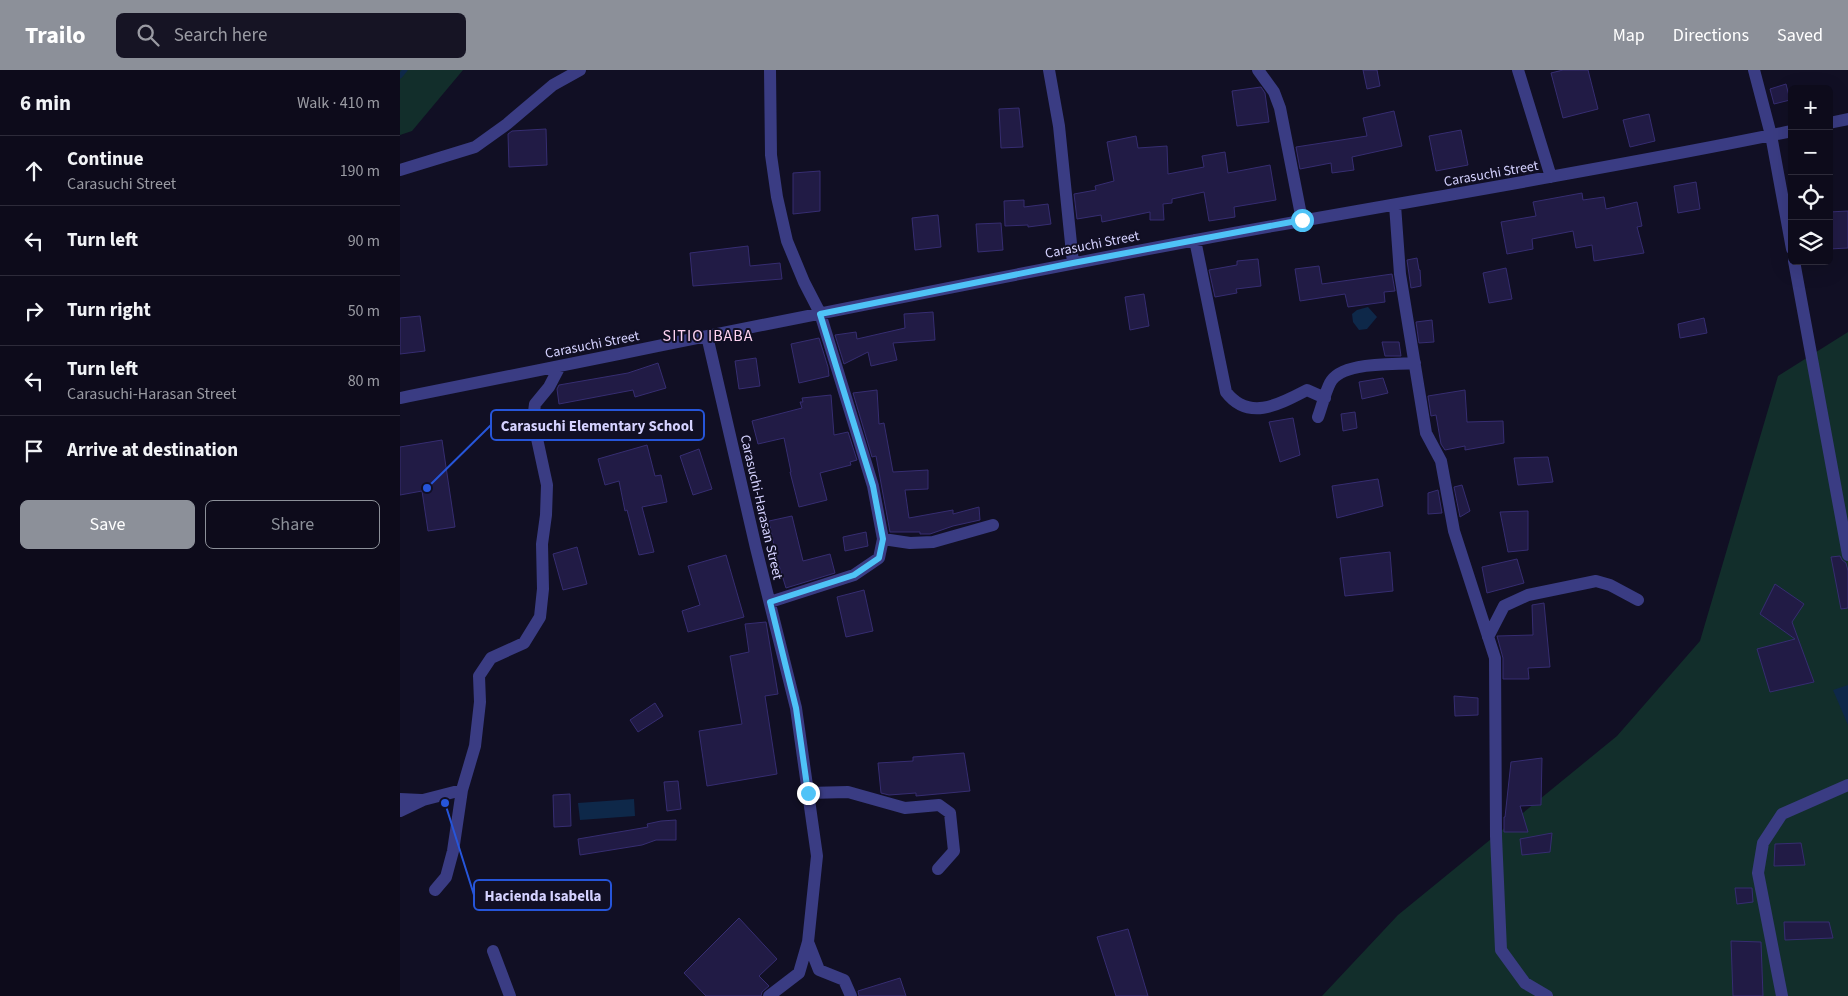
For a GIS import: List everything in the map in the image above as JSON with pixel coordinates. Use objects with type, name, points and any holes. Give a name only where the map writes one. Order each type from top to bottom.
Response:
[{"type":"street","points":[[400,170],[475,147],[507,124],[553,85],[580,70]]},
{"type":"street","points":[[770,70],[771,155],[777,197],[787,241],[820,314],[873,486],[883,539],[879,558],[854,575],[770,602]]},
{"type":"street","points":[[1050,70],[1059,126],[1073,263]]},
{"type":"street","points":[[1258,70],[1274,92],[1280,108],[1302,220]]},
{"type":"street","points":[[1518,70],[1551,177]]},
{"type":"street","points":[[1754,70],[1771,135],[1788,227]]},
{"type":"street","points":[[1833,122],[1848,119]]},
{"type":"street","name":"Carasuchi Street","points":[[400,398],[1073,263],[1302,220],[1551,177],[1788,132]]},
{"type":"street","points":[[1394,205],[1400,274],[1426,433],[1440,462],[1454,531],[1495,658],[1496,836],[1501,950],[1525,983],[1547,996]]},
{"type":"street","points":[[1195,240],[1226,392],[1234,402],[1256,409],[1275,406],[1307,390],[1325,398]]},
{"type":"street","points":[[1795,265],[1848,555]]},
{"type":"street","name":"Carasuchi-Harasan Street","points":[[707,336],[796,708],[817,856],[808,942],[799,973],[769,996]]},
{"type":"street","points":[[1318,416],[1330,382],[1338,374],[1357,367],[1415,363]]},
{"type":"street","points":[[434,890],[446,877],[453,851],[462,790],[475,746],[480,702],[479,676],[491,658],[524,642],[540,617],[543,589],[542,544],[546,515],[547,485],[533,420],[535,404],[550,387],[560,366]]},
{"type":"street","points":[[883,539],[910,543],[933,542],[993,525]]},
{"type":"street","points":[[1488,637],[1504,606],[1528,595],[1596,581],[1638,600]]},
{"type":"street","points":[[1782,996],[1758,873],[1763,843],[1782,814],[1848,785]]},
{"type":"street","points":[[400,811],[423,800],[462,790]]},
{"type":"street","points":[[808,793],[848,792],[905,808],[939,805],[950,813],[954,851],[938,869]]},
{"type":"street","points":[[400,799],[423,800]]},
{"type":"street","points":[[808,942],[819,970],[844,980],[851,996]]},
{"type":"street","points":[[493,951],[510,996]]},
{"type":"green space","points":[[400,70],[463,70],[412,131],[400,135]]},
{"type":"green space","points":[[1848,332],[1848,996],[1322,996],[1398,915],[1617,736],[1700,641],[1778,376]]},
{"type":"water","points":[[1368,307],[1377,317],[1367,329],[1359,330],[1353,322],[1352,314],[1357,310]]},
{"type":"water","points":[[1848,685],[1848,725],[1833,690]]},
{"type":"water","points":[[634,799],[635,816],[580,820],[578,803]]},
{"type":"building","points":[[1363,70],[1377,70],[1380,86],[1367,89]]},
{"type":"building","points":[[1563,70],[1588,70],[1598,109],[1563,118],[1551,73]]},
{"type":"building","points":[[1786,84],[1788,100],[1774,104],[1770,89]]},
{"type":"building","points":[[1261,87],[1265,93],[1269,122],[1237,126],[1232,91]]},
{"type":"building","points":[[1019,108],[1023,147],[1001,148],[999,109]]},
{"type":"building","points":[[1394,111],[1402,146],[1352,157],[1354,170],[1332,173],[1331,163],[1300,169],[1296,147],[1367,136],[1363,118]]},
{"type":"building","points":[[1649,114],[1655,141],[1630,147],[1623,120]]},
{"type":"building","points":[[546,129],[547,165],[509,167],[508,134],[512,131]]},
{"type":"building","points":[[1461,130],[1468,165],[1436,171],[1429,136]]},
{"type":"building","points":[[1136,136],[1138,148],[1167,146],[1168,174],[1204,167],[1202,156],[1225,152],[1228,173],[1270,165],[1276,200],[1234,207],[1235,217],[1209,221],[1204,192],[1172,199],[1172,203],[1163,204],[1164,220],[1150,220],[1150,212],[1102,222],[1101,215],[1077,219],[1074,194],[1096,190],[1095,186],[1114,181],[1107,142]]},
{"type":"building","points":[[820,171],[820,211],[793,214],[793,173]]},
{"type":"building","points":[[1696,182],[1700,209],[1678,213],[1674,186]]},
{"type":"building","points":[[1582,193],[1583,200],[1604,197],[1606,209],[1637,202],[1642,226],[1637,227],[1644,253],[1594,261],[1592,245],[1576,248],[1573,231],[1532,239],[1533,249],[1507,254],[1501,222],[1536,216],[1533,202]]},
{"type":"building","points":[[1024,200],[1024,207],[1048,204],[1051,224],[1028,227],[1028,225],[1005,226],[1004,201]]},
{"type":"building","points":[[1848,211],[1848,248],[1833,249],[1833,212]]},
{"type":"building","points":[[938,215],[941,247],[915,250],[912,218]]},
{"type":"building","points":[[1001,223],[1003,250],[978,252],[976,224]]},
{"type":"building","points":[[748,246],[750,266],[780,263],[782,279],[693,286],[690,253]]},
{"type":"building","points":[[1417,258],[1421,286],[1411,288],[1407,260]]},
{"type":"building","points":[[1258,259],[1261,286],[1236,289],[1237,293],[1215,297],[1209,270],[1237,265],[1237,261]]},
{"type":"building","points":[[1319,266],[1322,284],[1392,274],[1395,291],[1384,292],[1385,302],[1348,307],[1345,294],[1300,301],[1295,269]]},
{"type":"building","points":[[1506,268],[1512,299],[1489,303],[1483,273]]},
{"type":"building","points":[[1144,294],[1149,326],[1130,330],[1125,297]]},
{"type":"building","points":[[933,312],[935,340],[893,343],[897,360],[871,366],[868,352],[844,364],[835,335],[856,332],[857,339],[905,328],[904,314]]},
{"type":"building","points":[[420,316],[425,351],[400,354],[400,318]]},
{"type":"building","points":[[1704,318],[1707,333],[1680,338],[1678,324]]},
{"type":"building","points":[[1432,320],[1434,342],[1419,343],[1416,322]]},
{"type":"building","points":[[819,338],[829,376],[799,383],[791,344]]},
{"type":"building","points":[[1382,342],[1399,342],[1401,356],[1385,356]]},
{"type":"building","points":[[756,358],[760,386],[739,389],[735,361]]},
{"type":"building","points":[[658,363],[666,388],[635,397],[633,390],[559,404],[557,389],[559,385],[628,373]]},
{"type":"building","points":[[1383,378],[1388,393],[1362,399],[1359,382]]},
{"type":"building","points":[[877,390],[879,424],[884,423],[893,472],[928,470],[928,489],[905,490],[909,518],[953,510],[953,514],[979,507],[980,520],[953,526],[930,534],[890,532],[876,456],[872,457],[853,393]]},
{"type":"building","points":[[1465,390],[1467,422],[1503,421],[1504,443],[1465,450],[1465,446],[1445,450],[1441,444],[1436,415],[1431,416],[1428,396]]},
{"type":"building","points":[[831,395],[834,435],[848,432],[857,460],[850,462],[851,465],[820,473],[827,500],[799,507],[784,438],[758,444],[752,421],[802,408],[800,402],[803,402],[802,398]]},
{"type":"building","points":[[1355,412],[1357,428],[1343,431],[1341,414]]},
{"type":"building","points":[[1293,418],[1300,455],[1280,462],[1269,422]]},
{"type":"building","points":[[442,440],[455,527],[428,531],[422,491],[400,495],[400,447]]},
{"type":"building","points":[[647,445],[655,476],[661,475],[667,502],[642,507],[654,552],[639,555],[627,510],[625,511],[619,481],[605,485],[598,459]]},
{"type":"building","points":[[699,449],[712,489],[693,495],[680,456]]},
{"type":"building","points":[[1548,457],[1553,482],[1518,485],[1514,458]]},
{"type":"building","points":[[1378,479],[1383,506],[1337,518],[1332,486]]},
{"type":"building","points":[[1462,485],[1470,511],[1460,517],[1454,487]]},
{"type":"building","points":[[1438,490],[1442,513],[1428,514],[1428,493]]},
{"type":"building","points":[[1528,511],[1528,550],[1508,552],[1500,512]]},
{"type":"building","points":[[792,516],[803,561],[830,554],[835,573],[786,588],[777,559],[769,521]]},
{"type":"building","points":[[866,532],[868,546],[845,551],[843,537]]},
{"type":"building","points":[[577,547],[587,584],[563,590],[553,554]]},
{"type":"building","points":[[1390,552],[1393,591],[1345,596],[1340,558]]},
{"type":"building","points":[[726,555],[744,617],[688,632],[682,611],[700,605],[688,566]]},
{"type":"building","points":[[1840,556],[1846,563],[1848,571],[1848,608],[1841,609],[1831,557]]},
{"type":"building","points":[[1517,559],[1524,583],[1487,593],[1482,567]]},
{"type":"building","points":[[1775,584],[1804,604],[1792,622],[1814,682],[1770,692],[1757,649],[1795,639],[1760,614]]},
{"type":"building","points":[[864,590],[873,631],[846,637],[837,597]]},
{"type":"building","points":[[1544,603],[1550,667],[1528,668],[1529,679],[1503,679],[1503,658],[1497,636],[1533,635],[1532,605]]},
{"type":"building","points":[[766,622],[778,694],[765,696],[777,774],[707,786],[699,731],[742,724],[730,656],[749,652],[745,624]]},
{"type":"building","points":[[1454,696],[1478,698],[1478,715],[1455,716]]},
{"type":"building","points":[[655,703],[663,716],[638,732],[630,720]]},
{"type":"building","points":[[964,753],[970,791],[916,796],[916,793],[889,795],[881,793],[878,763],[913,761],[913,757]]},
{"type":"building","points":[[1542,758],[1541,805],[1520,806],[1528,832],[1504,832],[1511,762]]},
{"type":"building","points":[[678,781],[681,809],[667,811],[664,782]]},
{"type":"building","points":[[570,794],[571,826],[554,827],[553,795]]},
{"type":"building","points":[[676,820],[676,840],[656,840],[642,845],[580,855],[578,839],[648,827],[647,824],[661,821]]},
{"type":"building","points":[[1552,833],[1550,852],[1522,855],[1520,839]]},
{"type":"building","points":[[1801,843],[1805,865],[1774,866],[1775,844]]},
{"type":"building","points":[[1735,888],[1752,888],[1753,902],[1737,904]]},
{"type":"building","points":[[739,918],[777,959],[759,976],[769,986],[762,992],[761,996],[706,996],[684,973]]},
{"type":"building","points":[[1784,922],[1829,922],[1833,938],[1785,940]]},
{"type":"building","points":[[1128,929],[1148,996],[1116,996],[1097,937]]},
{"type":"building","points":[[1731,941],[1761,942],[1763,996],[1733,996]]},
{"type":"building","points":[[900,978],[906,996],[859,996],[858,991]]},
{"type":"waterway","points":[[400,76],[405,70]]},
{"type":"place","name":"Carasuchi Elementary School","points":[[427,488]]},
{"type":"place","name":"Hacienda Isabella","points":[[445,803]]},
{"type":"district","name":"SITIO IBABA","points":[[708,335]]},
{"type":"route","points":[[808,793],[796,708],[770,602],[854,575],[879,558],[883,539],[873,486],[820,314],[1073,263],[1302,220]]}]
